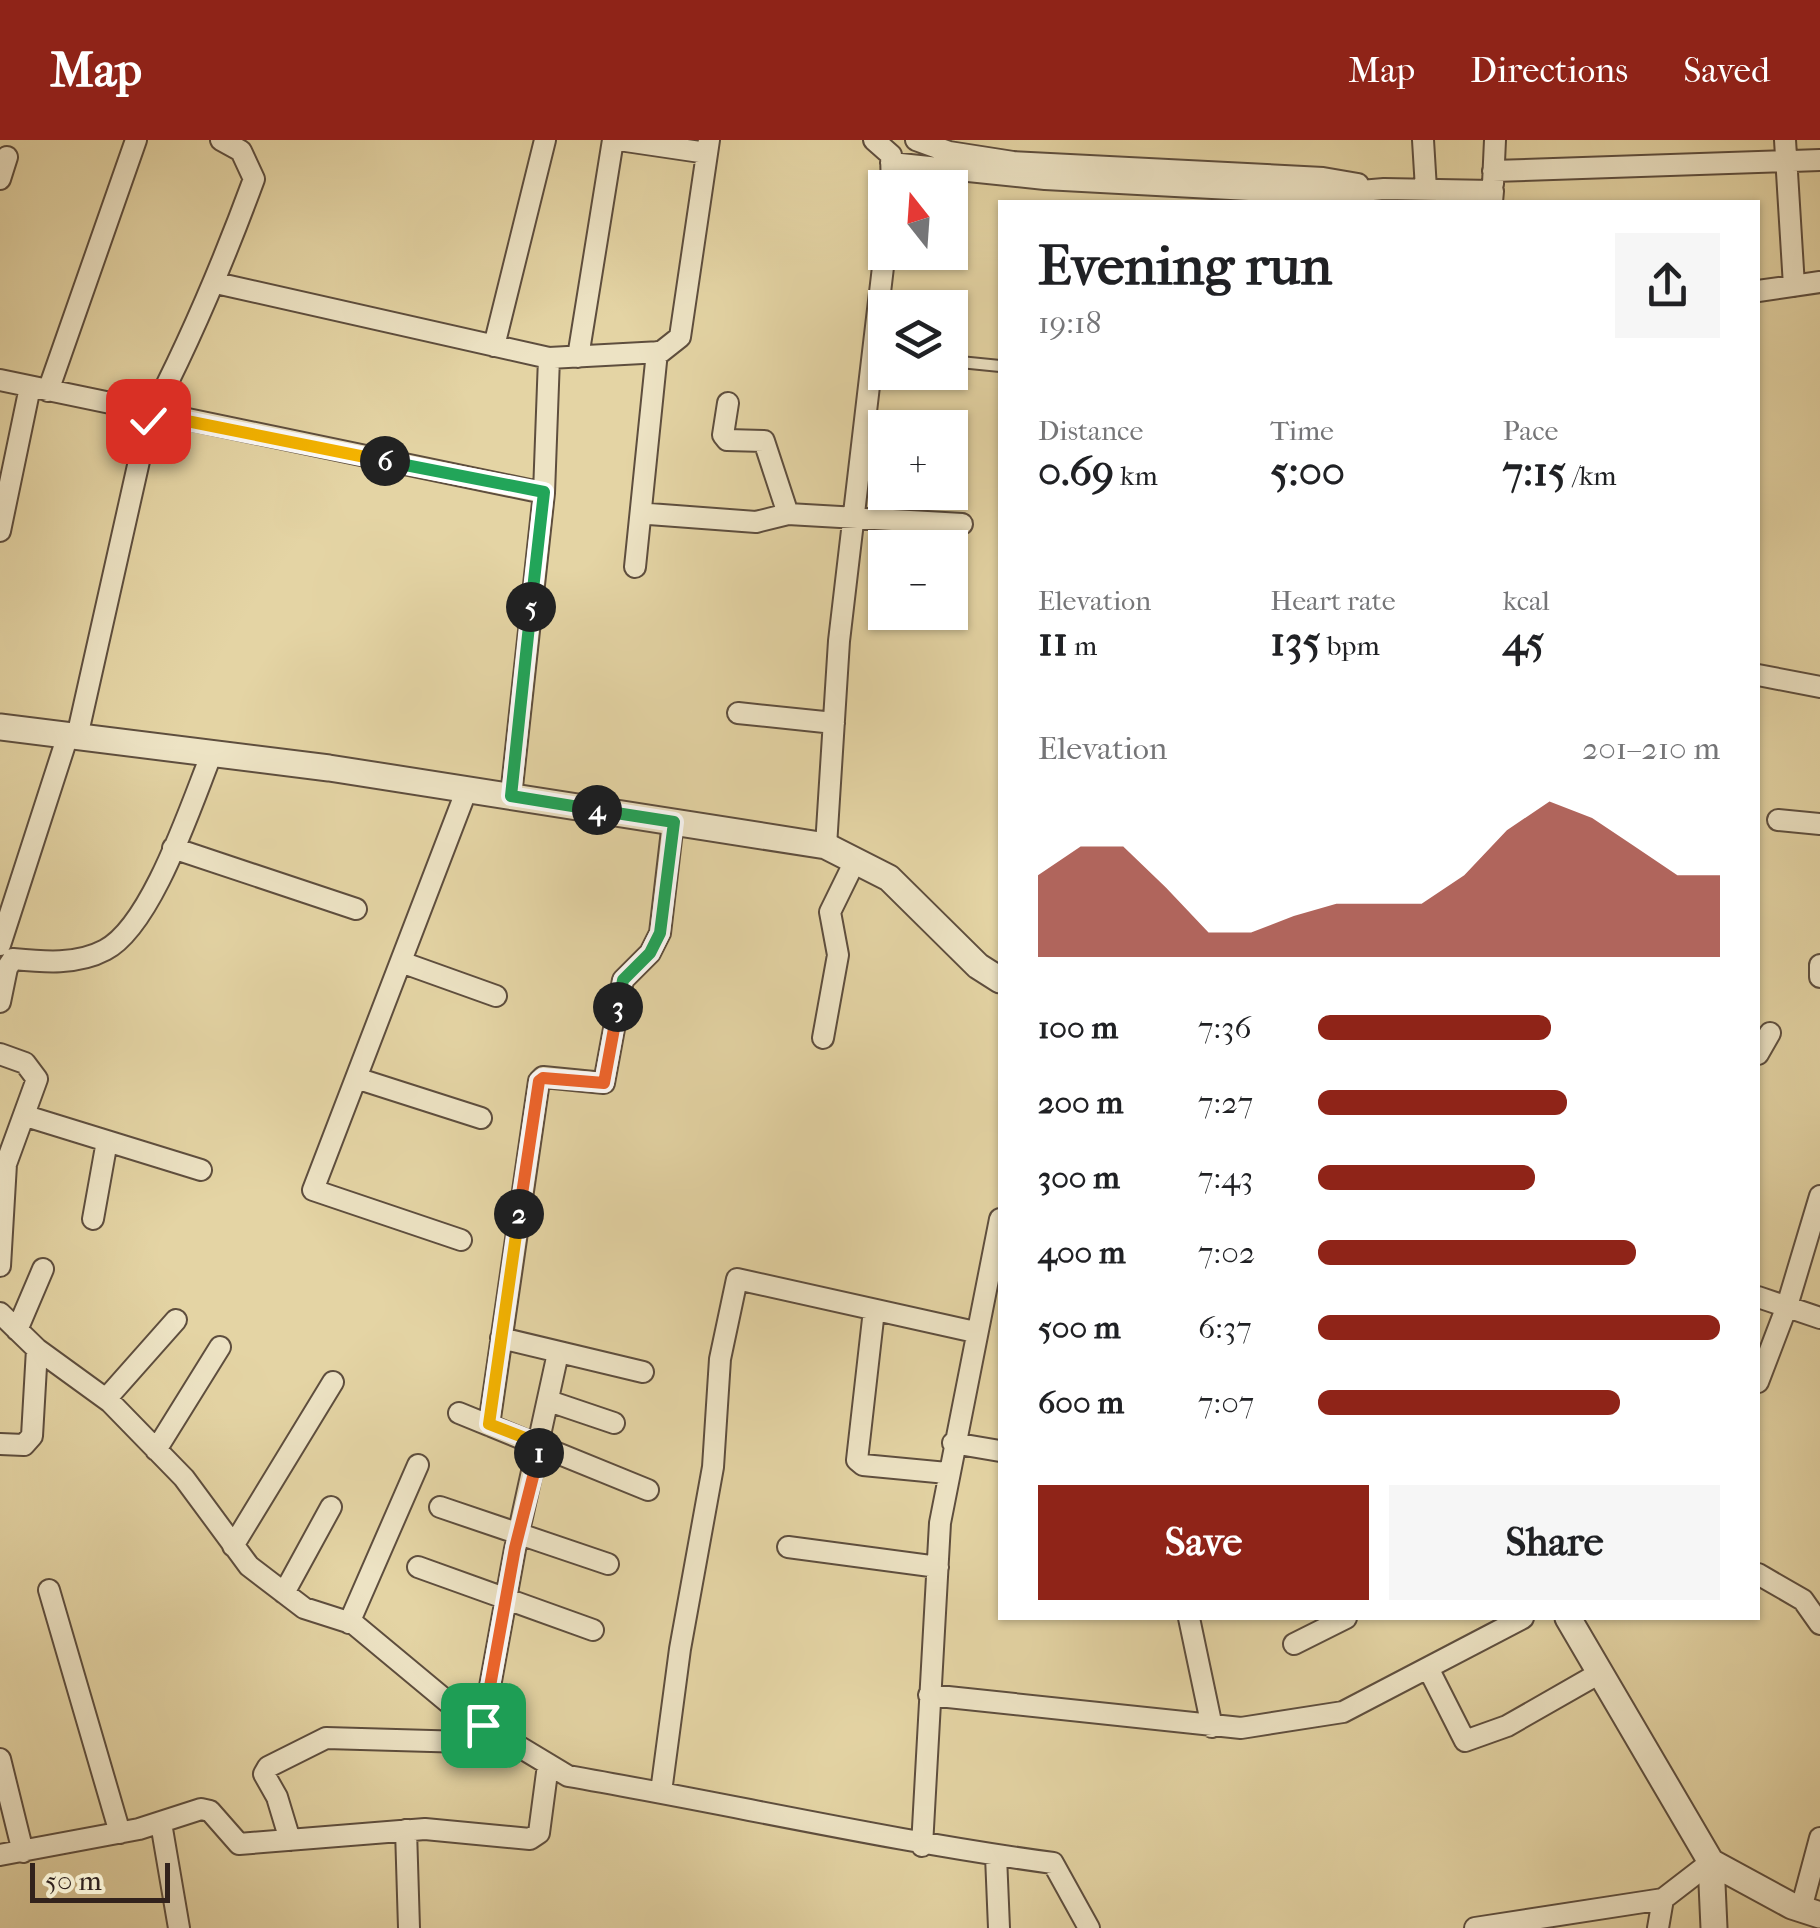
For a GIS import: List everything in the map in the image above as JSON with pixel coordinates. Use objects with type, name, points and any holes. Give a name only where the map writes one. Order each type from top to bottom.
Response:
[{"type":"street","points":[[0,531],[39,389],[136,140]]},
{"type":"street","points":[[0,946],[72,736],[152,414],[164,398],[216,283],[254,179],[241,151],[221,140]]},
{"type":"street","points":[[494,346],[545,140]]},
{"type":"street","points":[[216,283],[549,358],[578,357],[657,352],[670,348],[680,337],[708,146],[616,140],[578,357]]},
{"type":"street","points":[[874,140],[891,155],[892,170]]},
{"type":"street","points":[[916,140],[949,152],[1014,162],[1323,178],[1384,189]]},
{"type":"street","points":[[1422,140],[1426,190]]},
{"type":"street","points":[[1492,188],[1495,140]]},
{"type":"street","points":[[1784,140],[1794,286]]},
{"type":"street","points":[[0,179],[6,158]]},
{"type":"street","points":[[892,163],[1123,189],[1326,194],[1492,188],[1820,160]]},
{"type":"street","points":[[1760,291],[1820,282]]},
{"type":"street","points":[[635,567],[657,352]]},
{"type":"street","points":[[511,796],[544,492],[549,358]]},
{"type":"street","points":[[0,380],[544,492]]},
{"type":"street","points":[[826,846],[854,520],[874,390]]},
{"type":"street","points":[[728,404],[724,435],[727,440],[764,441],[788,514]]},
{"type":"street","points":[[649,514],[756,522],[788,514],[962,524]]},
{"type":"street","points":[[1760,674],[1820,687]]},
{"type":"street","points":[[738,713],[834,723]]},
{"type":"street","points":[[0,727],[511,796],[826,846],[888,878],[978,966],[998,979]]},
{"type":"street","points":[[0,1002],[4,962],[88,958],[110,948],[146,902],[174,848],[212,753]]},
{"type":"street","points":[[461,1240],[313,1190],[467,790]]},
{"type":"street","points":[[1778,820],[1820,824]]},
{"type":"street","points":[[489,1424],[539,1081],[543,1078],[604,1083],[623,980],[650,953],[660,933],[674,822]]},
{"type":"street","points":[[174,848],[356,909]]},
{"type":"street","points":[[824,1038],[838,955],[830,912],[855,861]]},
{"type":"street","points":[[400,962],[496,996]]},
{"type":"street","points":[[1820,965],[1820,977]]},
{"type":"street","points":[[1760,1051],[1770,1034]]},
{"type":"street","points":[[0,1054],[26,1063],[36,1074],[26,1116],[6,1164],[0,1266]]},
{"type":"street","points":[[356,1078],[481,1118]]},
{"type":"street","points":[[26,1116],[202,1170]]},
{"type":"street","points":[[92,1219],[107,1141]]},
{"type":"street","points":[[1760,1377],[1788,1306],[1820,1196]]},
{"type":"street","points":[[922,1846],[947,1473],[975,1332],[996,1253]]},
{"type":"street","points":[[18,1330],[43,1268]]},
{"type":"street","points":[[662,1792],[680,1649],[712,1467],[720,1359],[738,1279],[975,1332]]},
{"type":"street","points":[[1760,1298],[1820,1318]]},
{"type":"street","points":[[874,1310],[858,1460],[863,1466],[947,1473]]},
{"type":"street","points":[[0,1313],[36,1348],[106,1400],[184,1478],[248,1566],[304,1608],[349,1622],[480,1723],[548,1765],[568,1776],[778,1812],[922,1846],[1052,1864],[1089,1928]]},
{"type":"street","points":[[106,1400],[176,1320]]},
{"type":"street","points":[[502,1338],[643,1372]]},
{"type":"street","points":[[156,1450],[220,1346]]},
{"type":"street","points":[[0,1444],[24,1445],[32,1436],[36,1348]]},
{"type":"street","points":[[290,1840],[278,1796],[264,1774],[268,1767],[326,1738],[354,1735],[466,1742],[480,1723],[558,1352]]},
{"type":"street","points":[[233,1546],[261,1507],[333,1382]]},
{"type":"street","points":[[549,1401],[614,1424]]},
{"type":"street","points":[[459,1414],[648,1490]]},
{"type":"street","points":[[954,1443],[998,1451]]},
{"type":"street","points":[[349,1622],[418,1465]]},
{"type":"street","points":[[284,1592],[331,1507]]},
{"type":"street","points":[[440,1507],[608,1564]]},
{"type":"street","points":[[788,1547],[938,1567]]},
{"type":"street","points":[[418,1567],[506,1602],[593,1630]]},
{"type":"street","points":[[1760,1575],[1803,1600],[1820,1624]]},
{"type":"street","points":[[49,1590],[120,1833]]},
{"type":"street","points":[[1189,1620],[1212,1726]]},
{"type":"street","points":[[1294,1644],[1342,1620]]},
{"type":"street","points":[[930,1695],[1241,1728],[1342,1712],[1519,1620]]},
{"type":"street","points":[[1569,1620],[1711,1862],[1714,1928]]},
{"type":"street","points":[[1428,1668],[1465,1741],[1506,1726],[1598,1674]]},
{"type":"street","points":[[0,1760],[23,1852]]},
{"type":"street","points":[[0,1855],[120,1833],[210,1810],[240,1844],[406,1830],[530,1838],[540,1833],[548,1765]]},
{"type":"street","points":[[161,1822],[179,1928]]},
{"type":"street","points":[[406,1830],[409,1928]]},
{"type":"street","points":[[1711,1862],[1810,1911],[1820,1838]]},
{"type":"street","points":[[996,1856],[999,1928]]},
{"type":"street","points":[[1475,1928],[1570,1920],[1663,1899],[1711,1862]]},
{"type":"street","points":[[1658,1928],[1663,1899]]},
{"type":"lane","points":[[968,363],[998,366]]},
{"type":"route","points":[[148,421],[152,414],[544,492],[511,796],[674,822],[660,933],[650,953],[629,969],[623,980],[604,1083],[543,1078],[539,1081],[489,1424],[541,1444],[515,1548],[483,1725]]}]
